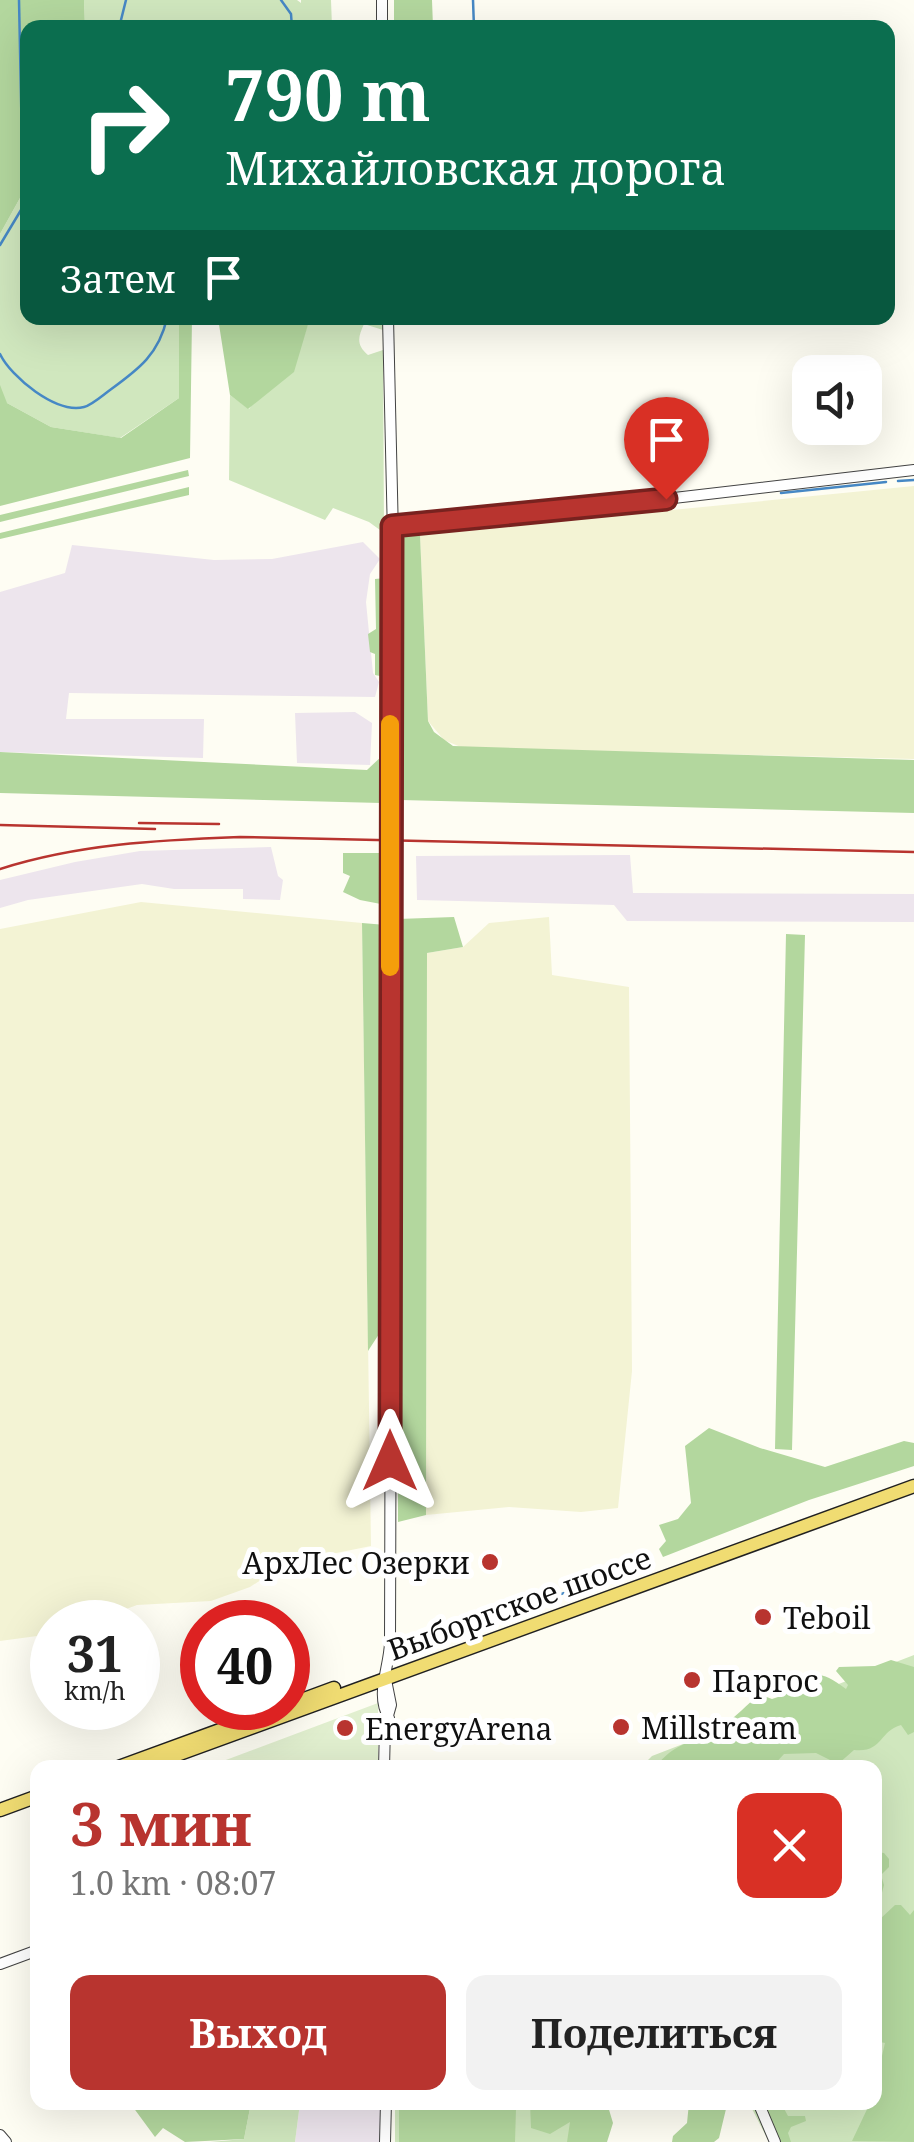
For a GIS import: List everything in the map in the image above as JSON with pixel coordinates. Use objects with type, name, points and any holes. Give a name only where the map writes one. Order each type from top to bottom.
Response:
[{"type":"main road","name":"Выборгское шоссе","points":[[162,1760],[914,1477]]},
{"type":"main road","name":"Выборгское шоссе","points":[[310,1698],[914,1486]]},
{"type":"main road","points":[[138,1760],[220,1730]]},
{"type":"main road","points":[[0,1810],[30,1799]]},
{"type":"main road","points":[[0,1819],[30,1808]]},
{"type":"street","points":[[384,1760],[384,1726],[389,1718],[382,1707],[387,1674],[392,526],[388,325]]},
{"type":"street","points":[[392,526],[914,470]]},
{"type":"street","points":[[0,1964],[30,1953]]},
{"type":"street","points":[[385,2142],[386,2110]]},
{"type":"street","points":[[762,2110],[776,2142]]},
{"type":"street","points":[[0,2135],[6,2142]]},
{"type":"shaded area","points":[[363,542],[380,559],[370,574],[366,602],[373,673],[379,682],[375,697],[69,693],[66,719],[204,719],[203,758],[0,752],[0,592],[65,573],[72,545],[214,560],[272,559]]},
{"type":"shaded area","points":[[355,712],[372,723],[370,765],[297,763],[295,713]]},
{"type":"shaded area","points":[[271,847],[278,876],[283,880],[280,900],[243,899],[243,889],[174,889],[142,884],[28,900],[0,908],[0,880],[75,862],[140,851]]},
{"type":"shaded area","points":[[630,855],[633,893],[914,894],[914,922],[627,921],[614,905],[417,900],[416,856]]},
{"type":"shaded area","points":[[299,2110],[383,2110],[381,2142],[295,2142]]},
{"type":"green space","points":[[0,0],[84,0],[85,20],[20,20],[20,198],[0,234]]},
{"type":"green space","points":[[84,0],[331,0],[332,20],[85,20]]},
{"type":"green space","points":[[394,0],[432,0],[433,20],[394,20]]},
{"type":"green space","points":[[20,198],[20,325],[179,325],[179,398],[120,438],[51,427],[7,403],[0,410],[0,234]]},
{"type":"green space","points":[[179,325],[192,325],[190,458],[0,506],[0,385],[7,403],[51,427],[121,438],[179,398]]},
{"type":"green space","points":[[219,325],[308,325],[294,372],[248,409],[230,395]]},
{"type":"green space","points":[[308,325],[364,325],[361,348],[368,355],[383,350],[384,533],[369,522],[333,508],[325,520],[229,480],[230,395],[249,409],[304,336]]},
{"type":"green space","points":[[188,470],[189,476],[0,522],[0,515]]},
{"type":"green space","points":[[914,486],[914,759],[463,748],[444,740],[428,721],[420,535]]},
{"type":"green space","points":[[189,487],[189,495],[0,539],[0,533]]},
{"type":"green space","points":[[420,535],[428,721],[434,732],[453,746],[914,760],[914,813],[401,800],[404,536]]},
{"type":"green space","points":[[385,578],[385,677],[375,675],[375,654],[370,652],[368,634],[376,629],[375,579]]},
{"type":"green space","points":[[0,752],[367,770],[384,754],[381,803],[0,793]]},
{"type":"green space","points":[[343,853],[385,853],[386,905],[343,892],[350,876],[343,873]]},
{"type":"green space","points":[[141,902],[362,923],[371,1546],[287,1563],[250,1587],[214,1600],[160,1604],[160,1600],[30,1600],[30,1637],[0,1641],[0,929]]},
{"type":"green space","points":[[454,917],[463,947],[427,953],[426,1515],[398,1522],[398,919]]},
{"type":"green space","points":[[549,917],[552,975],[629,987],[632,1371],[618,1508],[581,1512],[509,1507],[426,1515],[427,953],[463,947],[489,923]]},
{"type":"green space","points":[[362,923],[386,925],[381,1331],[368,1351]]},
{"type":"green space","points":[[786,934],[805,935],[792,1450],[775,1449]]},
{"type":"green space","points":[[709,1428],[825,1467],[904,1441],[914,1443],[914,1466],[809,1500],[663,1557],[659,1549],[666,1541],[659,1525],[678,1519],[691,1503],[685,1446]]},
{"type":"green space","points":[[914,1655],[914,2142],[769,2142],[753,2110],[882,2110],[882,1760],[648,1760]]},
{"type":"green space","points":[[891,1660],[914,1667],[914,1732],[908,1735],[901,1725],[876,1745],[854,1750],[843,1760],[830,1760],[816,1753],[784,1754],[778,1760],[661,1760],[727,1722],[759,1694],[772,1699],[781,1696],[789,1681],[813,1675],[825,1676],[846,1689],[848,1685],[836,1671],[839,1667],[875,1666]]},
{"type":"green space","name":"EnergyArena","points":[[378,1703],[378,1760],[226,1760]]},
{"type":"green space","points":[[882,1853],[889,1859],[889,1867],[882,1874]]},
{"type":"green space","points":[[895,1905],[901,1905],[910,1915],[914,1910],[914,2142],[852,2141],[867,2110],[882,2110],[882,1917]]},
{"type":"green space","points":[[135,2110],[250,2110],[244,2139],[185,2142],[163,2128],[155,2137]]},
{"type":"green space","points":[[250,2110],[299,2110],[295,2142],[210,2142],[244,2139]]},
{"type":"green space","points":[[395,2110],[596,2110],[602,2142],[395,2142]]},
{"type":"green space","points":[[399,2110],[516,2110],[515,2142],[399,2142]]},
{"type":"green space","points":[[530,2110],[609,2110],[613,2123],[607,2142],[567,2142],[570,2122],[550,2134],[531,2128]]},
{"type":"green space","points":[[688,2110],[726,2110],[719,2138],[714,2142],[672,2142],[687,2123]]},
{"type":"green space","points":[[754,2110],[785,2110],[788,2116],[805,2116],[806,2121],[791,2127],[791,2142],[770,2142]]},
{"type":"waterway","points":[[19,0],[20,48]]},
{"type":"waterway","points":[[121,20],[126,0]]},
{"type":"waterway","points":[[281,0],[291,20]]},
{"type":"waterway","points":[[473,0],[474,20]]},
{"type":"waterway","points":[[0,245],[20,212]]},
{"type":"waterway","points":[[0,354],[36,392],[61,405],[84,407],[146,360],[165,325]]},
{"type":"waterway","points":[[898,481],[914,480]]},
{"type":"waterway","points":[[781,493],[886,482]]},
{"type":"waterway","points":[[436,1637],[640,1567]]},
{"type":"railway","points":[[139,823],[219,824]]},
{"type":"railway","points":[[0,825],[155,829]]},
{"type":"railway","points":[[0,869],[89,849],[240,837],[914,852]]},
{"type":"slow traffic","points":[[390,724],[390,967]]},
{"type":"place","name":"АрхЛес Озерки","points":[[490,1562]]},
{"type":"place","name":"Teboil","points":[[763,1617]]},
{"type":"place","name":"Паргос","points":[[692,1680]]},
{"type":"place","name":"Millstream","points":[[621,1727]]},
{"type":"place","name":"EnergyArena","points":[[345,1728]]},
{"type":"route","points":[[390,1461],[392,526],[666,499]]}]
